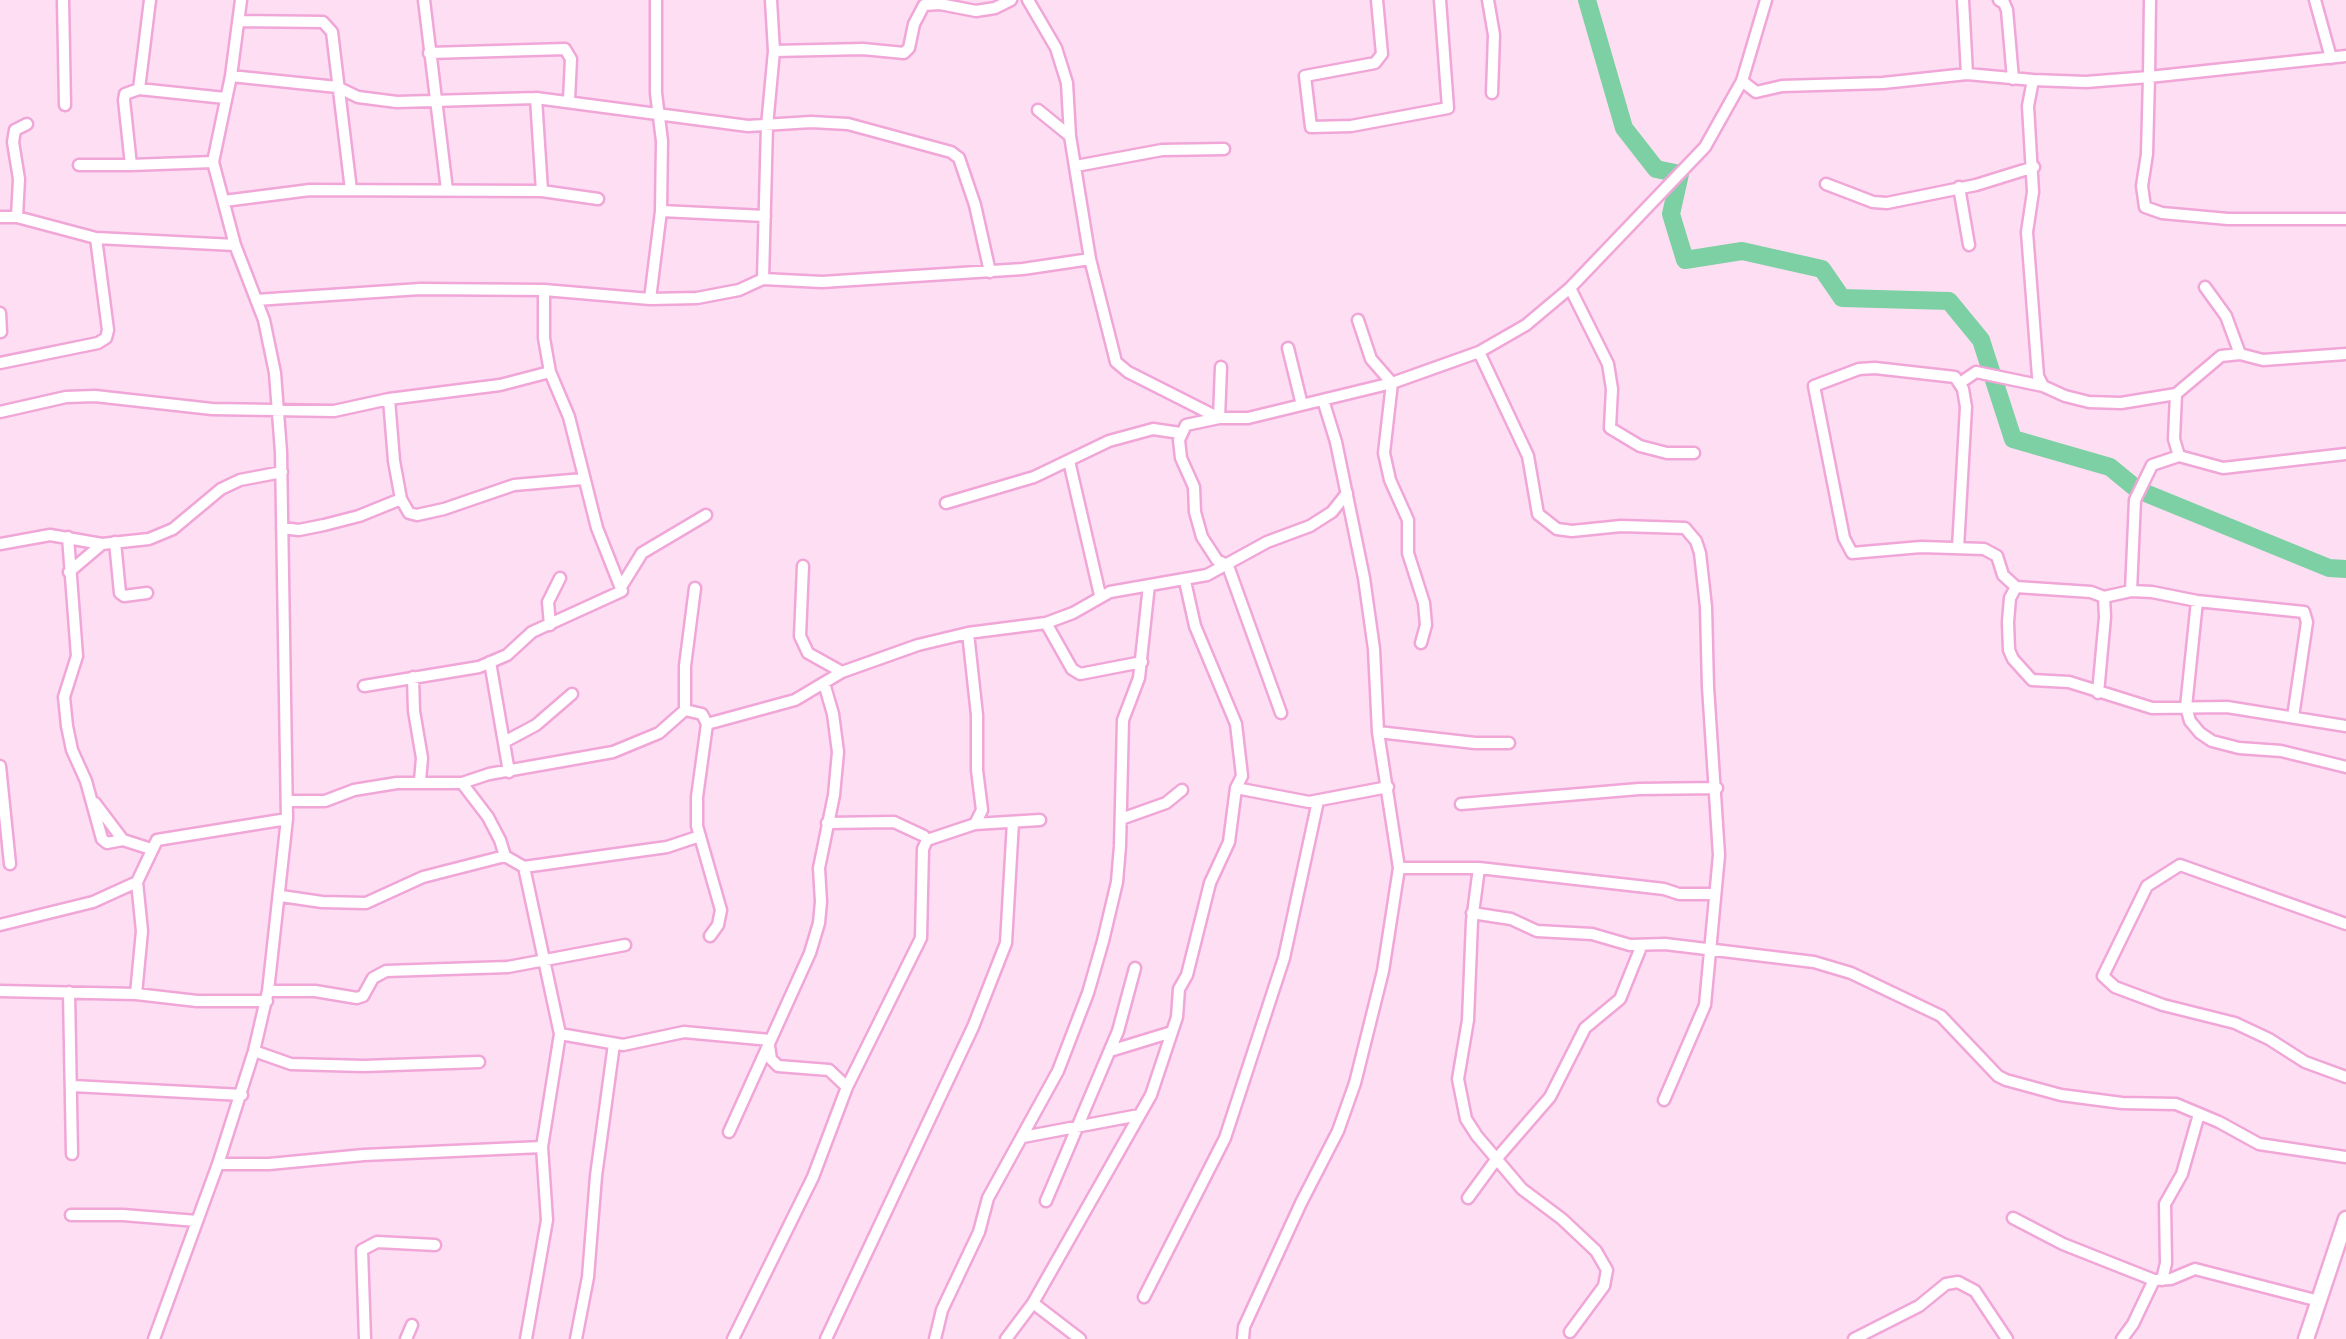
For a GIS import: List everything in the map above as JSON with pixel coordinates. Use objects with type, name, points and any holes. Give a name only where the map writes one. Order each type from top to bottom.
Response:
[{"type":"street","points":[[62,0],[65,105]]},
{"type":"street","points":[[139,89],[150,0]]},
{"type":"street","points":[[158,1338],[254,1051],[267,996],[287,819],[279,413],[270,339],[235,245],[212,162],[231,76],[241,0]]},
{"type":"street","points":[[424,0],[448,190]]},
{"type":"street","points":[[650,299],[661,211],[656,0]]},
{"type":"street","points":[[762,280],[767,126],[774,51],[772,0]]},
{"type":"street","points":[[774,51],[863,49],[904,53],[910,48],[914,24],[924,5],[976,11],[1011,0]]},
{"type":"street","points":[[1028,0],[1056,48],[1066,83],[1070,136],[1090,259],[1116,362],[1128,372],[1219,418]]},
{"type":"street","points":[[1377,0],[1382,54],[1376,63],[1305,76],[1311,127],[1351,126],[1448,108],[1440,0]]},
{"type":"street","points":[[1488,0],[1494,35],[1492,93]]},
{"type":"street","points":[[946,503],[1034,477],[1109,441],[1153,429],[1180,433],[1193,422],[1248,418],[1392,384],[1479,352],[1526,326],[1570,288],[1705,146],[1742,81],[1766,0]]},
{"type":"street","points":[[1964,0],[1967,74]]},
{"type":"street","points":[[1998,0],[2007,10],[2013,79]]},
{"type":"street","points":[[2150,0],[2147,154],[2142,186],[2145,206],[2162,213],[2228,219],[2346,219]]},
{"type":"street","points":[[2315,0],[2331,58]]},
{"type":"street","points":[[239,21],[323,22],[332,32],[351,190]]},
{"type":"street","points":[[429,53],[565,50],[572,59],[569,100]]},
{"type":"street","points":[[1742,81],[1756,92],[1782,86],[1883,84],[1967,74],[2086,82],[2346,56]]},
{"type":"street","points":[[231,76],[337,87],[358,97],[435,103],[536,98],[767,126],[848,124],[951,152],[960,158],[990,272]]},
{"type":"street","points":[[2032,80],[2028,106],[2034,166],[2028,252],[2038,376],[2043,386]]},
{"type":"street","points":[[131,165],[124,100],[129,91],[225,98]]},
{"type":"street","points":[[536,98],[542,191]]},
{"type":"street","points":[[1038,110],[1070,136]]},
{"type":"street","points":[[17,217],[19,179],[13,142],[15,130],[27,124]]},
{"type":"street","points":[[1076,166],[1162,150],[1224,149]]},
{"type":"street","points":[[79,165],[212,162]]},
{"type":"street","points":[[1826,184],[1873,202],[1887,203],[1976,186],[2034,166]]},
{"type":"street","points":[[1959,187],[1969,245]]},
{"type":"street","points":[[224,201],[310,190],[542,191],[598,199]]},
{"type":"street","points":[[661,211],[766,216]]},
{"type":"street","points":[[0,217],[17,217],[96,238],[235,245]]},
{"type":"street","points":[[0,363],[98,343],[106,338],[96,238]]},
{"type":"street","points":[[256,300],[420,289],[544,290],[650,299],[718,295],[762,280],[822,282],[990,272],[1090,259]]},
{"type":"street","points":[[2205,287],[2226,316],[2240,354]]},
{"type":"street","points":[[1570,288],[1608,364],[1613,408],[1610,428],[1640,446],[1668,453],[1694,452]]},
{"type":"street","points":[[364,686],[490,662],[507,655],[532,632],[622,591],[598,528],[568,417],[550,372],[544,338],[544,290]]},
{"type":"street","points":[[0,313],[1,332]]},
{"type":"street","points":[[1358,320],[1371,359],[1392,384],[1384,453],[1390,480],[1408,520],[1408,552],[1424,604],[1426,625],[1421,643]]},
{"type":"street","points":[[1288,348],[1302,405]]},
{"type":"street","points":[[1479,352],[1528,456],[1538,514],[1557,529],[1596,531],[1621,526],[1671,526],[1686,528],[1696,541],[1706,608],[1719,855],[1705,1006],[1664,1100]]},
{"type":"street","points":[[1960,383],[1976,372],[2104,404],[2176,394],[2221,356],[2240,354],[2263,360],[2346,354]]},
{"type":"street","points":[[1219,418],[1221,367]]},
{"type":"street","points":[[1958,548],[1966,406],[1955,377],[1875,368],[1860,369],[1814,386],[1844,538],[1852,553],[1958,548],[1994,552],[2002,575],[2016,587],[2091,592],[2104,597],[2131,591],[2152,592],[2197,601],[2304,612],[2307,622],[2293,717]]},
{"type":"street","points":[[0,412],[66,397],[95,396],[212,410],[334,411],[389,399],[500,386],[550,372]]},
{"type":"street","points":[[2176,394],[2174,439],[2179,456]]},
{"type":"street","points":[[389,399],[394,460],[401,499],[409,513],[418,515],[514,486],[583,479]]},
{"type":"street","points":[[1241,1335],[1338,1131],[1355,1083],[1382,972],[1399,868],[1378,732],[1370,612],[1348,493],[1323,400]]},
{"type":"street","points":[[1180,433],[1181,458],[1194,487],[1194,512],[1202,537],[1217,560],[1228,566],[1281,713]]},
{"type":"street","points":[[2131,591],[2138,490],[2152,465],[2179,456],[2223,468],[2346,454]]},
{"type":"street","points":[[1069,461],[1100,594]]},
{"type":"street","points":[[0,544],[50,535],[102,544],[149,539],[164,533],[222,489],[240,480],[282,472]]},
{"type":"street","points":[[707,724],[795,700],[842,672],[918,645],[968,633],[1046,623],[1073,613],[1100,594],[1184,581],[1228,566],[1250,551],[1310,526],[1332,512],[1348,493]]},
{"type":"street","points":[[282,528],[299,530],[324,525],[401,499]]},
{"type":"street","points":[[621,586],[642,553],[706,515]]},
{"type":"street","points":[[68,537],[77,656],[64,697],[72,750],[102,839],[107,843],[123,840],[151,849]]},
{"type":"street","points":[[115,542],[120,593],[146,593]]},
{"type":"street","points":[[69,572],[102,544]]},
{"type":"street","points":[[803,566],[800,636],[808,653],[842,672]]},
{"type":"street","points":[[550,625],[548,602],[560,578]]},
{"type":"street","points":[[1006,1339],[1033,1303],[1151,1095],[1172,1032],[1179,989],[1187,975],[1210,883],[1229,842],[1236,788],[1242,776],[1236,724],[1195,626],[1184,581]]},
{"type":"street","points":[[935,1339],[942,1310],[979,1232],[988,1198],[1058,1071],[1088,993],[1117,882],[1121,730],[1142,662],[1150,585]]},
{"type":"street","points":[[2016,587],[2010,598],[2008,641],[2013,660],[2032,680],[2069,682],[2152,708],[2228,708],[2346,726]]},
{"type":"street","points":[[288,801],[325,801],[354,790],[420,781],[462,783],[613,752],[659,734],[684,710],[695,588]]},
{"type":"street","points":[[2098,693],[2104,597]]},
{"type":"street","points":[[2197,601],[2186,707],[2190,721],[2212,740],[2239,748],[2281,751],[2346,767]]},
{"type":"street","points":[[1046,623],[1072,669],[1080,674],[1142,662]]},
{"type":"street","points":[[968,633],[982,810],[975,824]]},
{"type":"street","points":[[490,662],[509,772]]},
{"type":"street","points":[[414,677],[414,711],[422,758],[420,781]]},
{"type":"street","points":[[730,1132],[810,953],[819,923],[819,868],[838,752],[824,682]]},
{"type":"street","points":[[506,740],[536,725],[572,694]]},
{"type":"street","points":[[684,710],[702,714],[707,724],[697,797],[700,836],[721,899],[718,925],[710,936]]},
{"type":"street","points":[[1378,732],[1474,744],[1509,742]]},
{"type":"street","points":[[0,766],[10,864]]},
{"type":"street","points":[[462,783],[488,817],[505,856],[524,867],[666,847],[700,836]]},
{"type":"street","points":[[1236,788],[1318,801],[1388,787]]},
{"type":"street","points":[[1461,804],[1640,789],[1717,788]]},
{"type":"street","points":[[1121,819],[1166,803],[1182,790]]},
{"type":"street","points":[[1144,1297],[1224,1138],[1284,958],[1318,801]]},
{"type":"street","points":[[136,994],[142,931],[137,882],[156,840],[287,819]]},
{"type":"street","points":[[733,1339],[813,1178],[847,1087],[921,938],[926,840],[975,824],[1040,820]]},
{"type":"street","points":[[827,823],[894,822],[924,836]]},
{"type":"street","points":[[826,1339],[972,1027],[1006,943],[1013,822]]},
{"type":"street","points":[[281,896],[366,903],[424,878],[505,856]]},
{"type":"street","points":[[2346,924],[2180,865],[2147,886],[2104,976],[2116,986],[2163,1005],[2234,1024],[2269,1039],[2305,1062],[2346,1077]]},
{"type":"street","points":[[524,867],[560,1034],[542,1147],[546,1220],[526,1339]]},
{"type":"street","points":[[1399,868],[1478,868],[1664,889],[1679,894],[1713,894]]},
{"type":"street","points":[[1478,868],[1472,913],[1468,1020],[1458,1080],[1470,1128],[1522,1189],[1596,1251],[1607,1270],[1604,1286],[1570,1332]]},
{"type":"street","points":[[0,925],[74,908],[137,882]]},
{"type":"street","points":[[1472,913],[1511,919],[1532,930],[1592,934],[1641,947],[1665,944],[1802,958],[1851,973],[1942,1016],[2006,1080],[2060,1094],[2122,1103],[2176,1104],[2259,1144],[2346,1157]]},
{"type":"street","points":[[0,991],[136,994],[197,1001],[316,992],[357,998],[363,996],[373,978],[386,971],[508,967],[624,945]]},
{"type":"street","points":[[1468,1198],[1550,1098],[1585,1028],[1620,999],[1641,947]]},
{"type":"street","points":[[1046,1201],[1110,1051],[1135,968]]},
{"type":"street","points":[[69,992],[72,1154]]},
{"type":"street","points":[[560,1034],[614,1044],[638,1044],[684,1032],[770,1040]]},
{"type":"street","points":[[1110,1051],[1172,1032]]},
{"type":"street","points":[[770,1040],[771,1059],[778,1066],[829,1070],[847,1087]]},
{"type":"street","points":[[576,1339],[588,1277],[596,1176],[614,1044]]},
{"type":"street","points":[[254,1051],[291,1064],[480,1062]]},
{"type":"street","points":[[73,1086],[242,1095]]},
{"type":"street","points":[[2122,1339],[2166,1263],[2165,1204],[2182,1174],[2199,1114]]},
{"type":"street","points":[[1023,1136],[1139,1115]]},
{"type":"street","points":[[218,1164],[542,1147]]},
{"type":"street","points":[[71,1216],[124,1215],[196,1221]]},
{"type":"street","points":[[2013,1218],[2063,1244],[2158,1280],[2195,1269],[2319,1300]]},
{"type":"street","points":[[2306,1339],[2346,1219]]},
{"type":"street","points":[[365,1339],[362,1250],[377,1242],[435,1245]]},
{"type":"street","points":[[1854,1339],[1919,1306],[1946,1284],[1958,1282],[1976,1291],[2006,1339]]},
{"type":"street","points":[[1033,1303],[1080,1339]]},
{"type":"street","points":[[406,1339],[412,1325]]},
{"type":"waterway","points":[[1587,0],[1624,128],[1656,169],[1680,174],[1671,214],[1685,260],[1742,251],[1822,269],[1842,298],[1949,301],[1981,340],[2013,439],[2110,467],[2138,490],[2329,568],[2346,569]]}]
